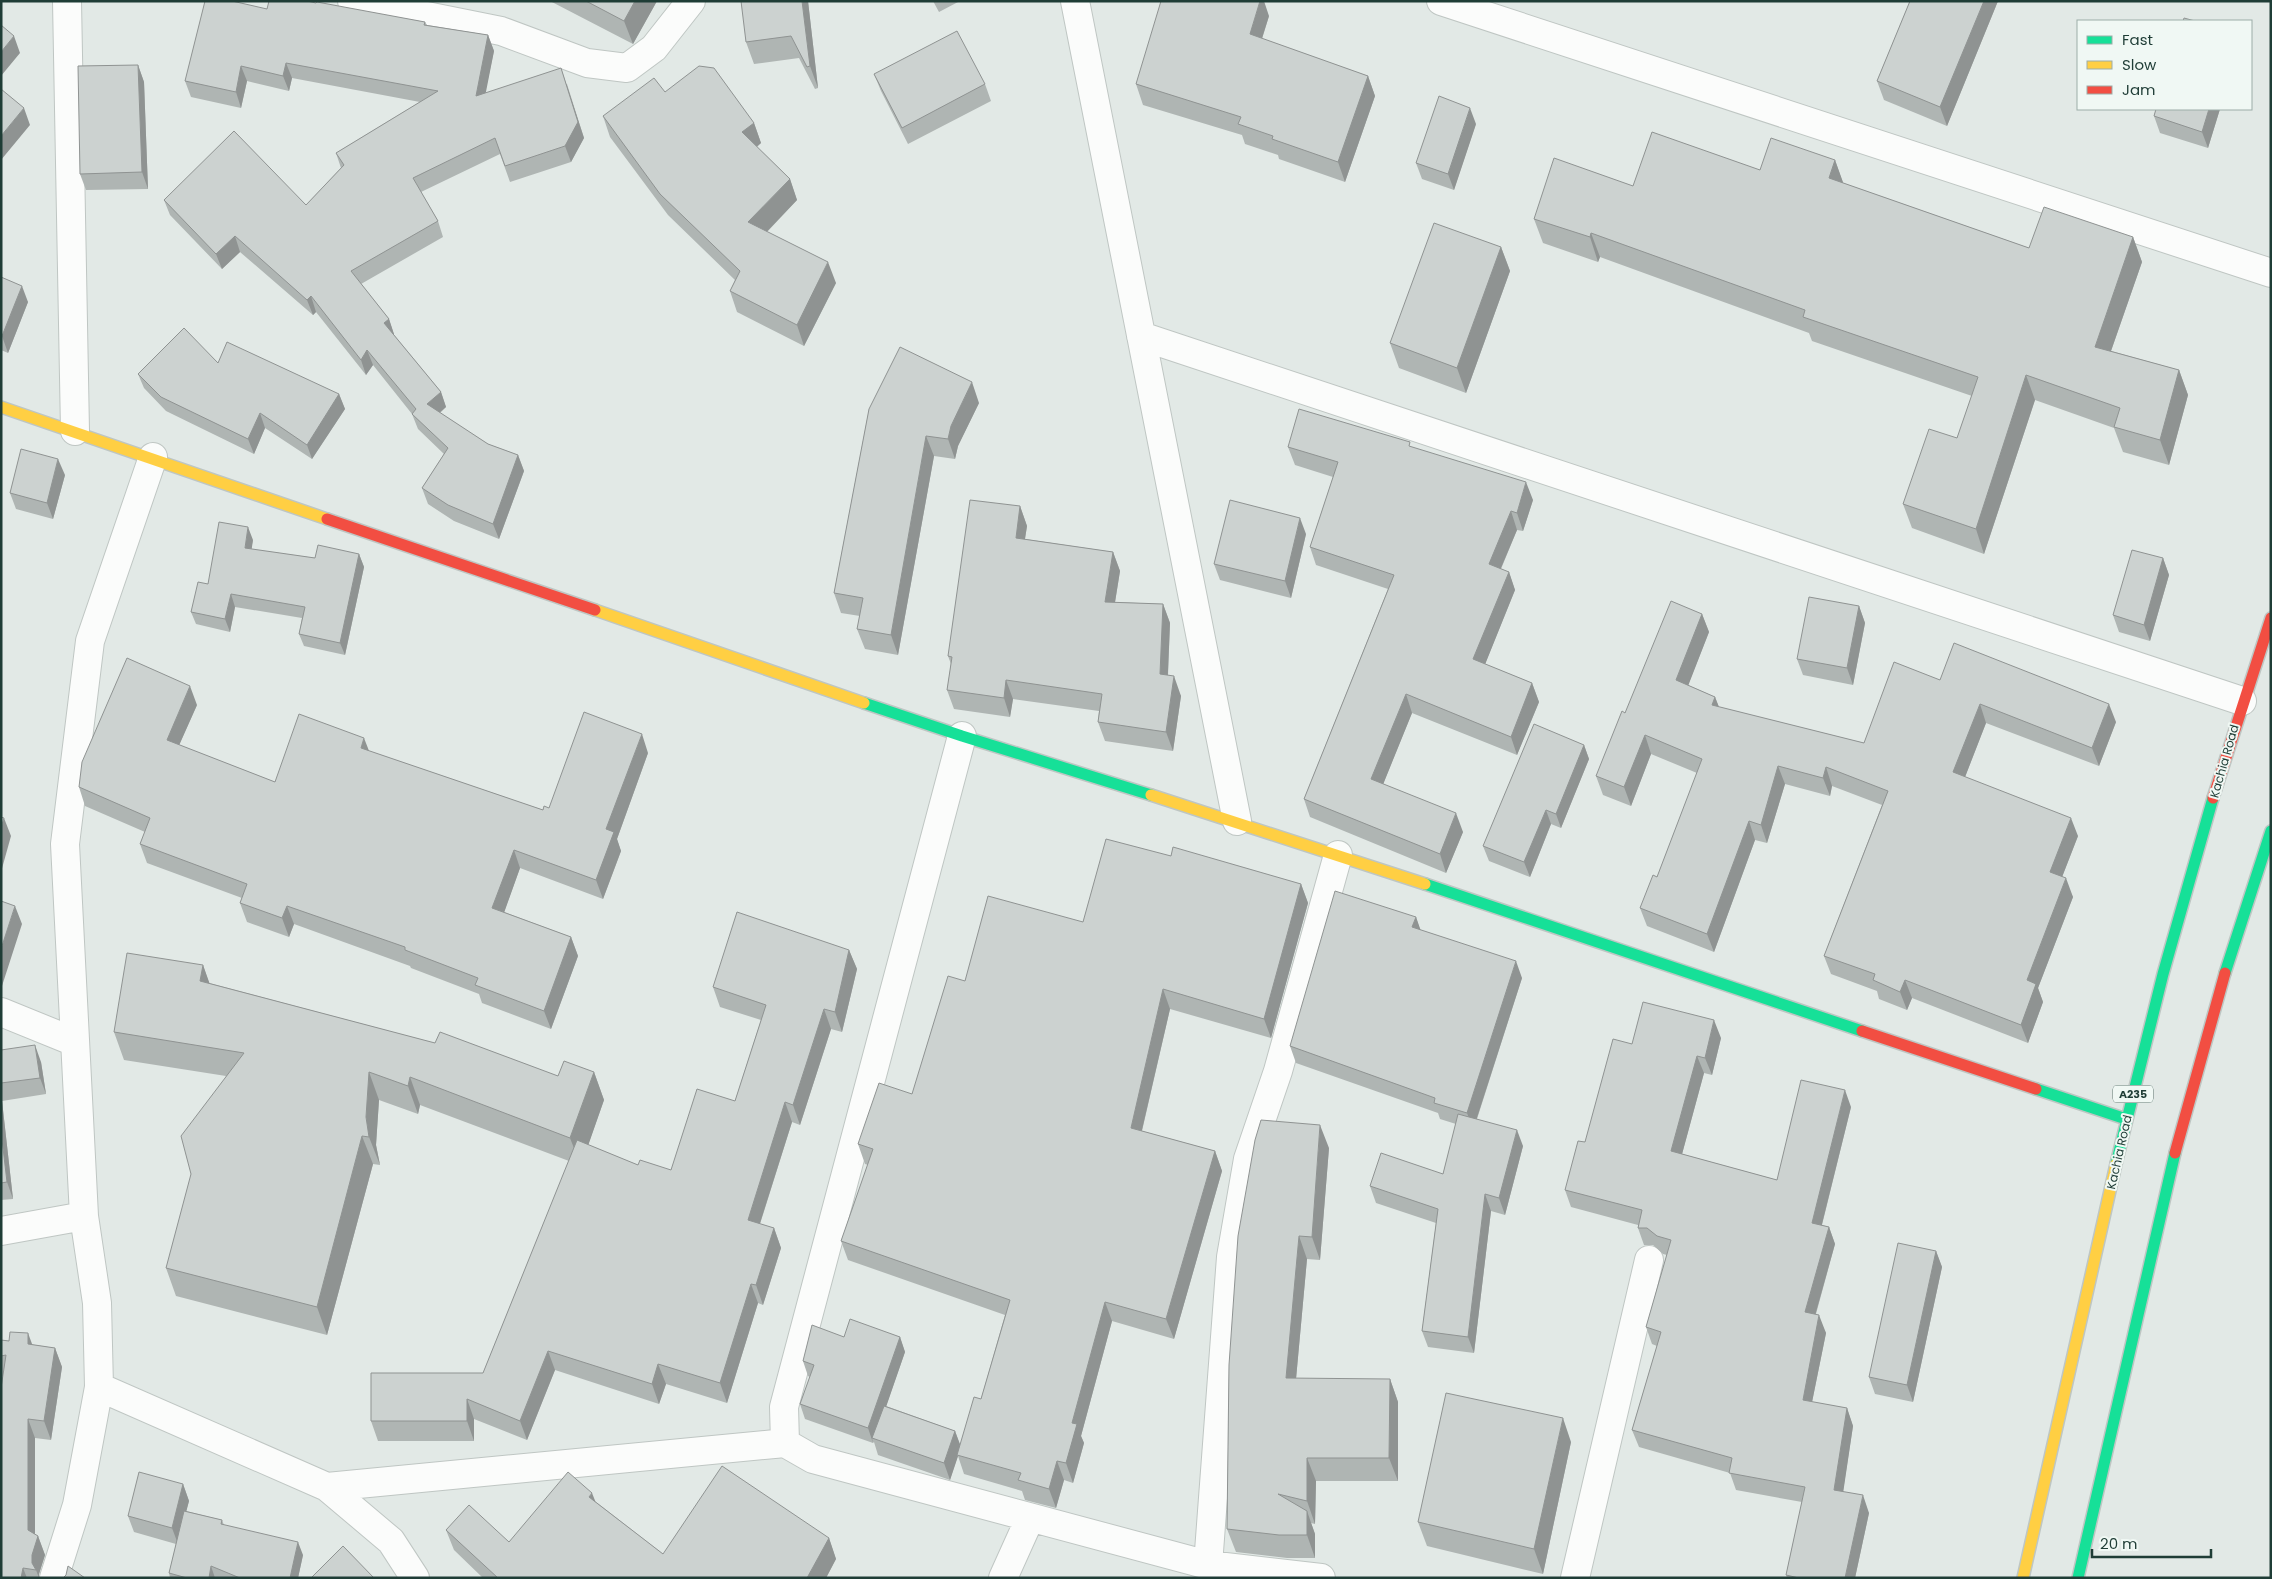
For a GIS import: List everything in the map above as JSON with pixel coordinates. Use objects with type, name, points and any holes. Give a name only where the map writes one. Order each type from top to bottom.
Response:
[{"type":"main road","points":[[1,407],[153,457],[962,736],[1237,821],[2126,1119]]},
{"type":"main road","name":"Kachia Road","points":[[2023,1578],[2126,1119],[2197,855],[2242,701],[2271,618]]},
{"type":"main road","points":[[2078,1578],[2165,1192],[2189,1098],[2222,978],[2271,831]]},
{"type":"street","points":[[67,1],[75,431]]},
{"type":"street","points":[[352,1],[501,31],[587,63],[627,68],[654,48],[691,1]]},
{"type":"street","points":[[1075,1],[1237,821]]},
{"type":"street","points":[[1441,1],[2271,273]]},
{"type":"street","points":[[1141,336],[2242,701]]},
{"type":"street","points":[[54,1578],[77,1506],[99,1388],[97,1303],[84,1216],[65,844],[90,642],[153,457]]},
{"type":"street","points":[[785,1443],[784,1407],[962,736]]},
{"type":"street","points":[[1208,1566],[1231,1256],[1248,1160],[1278,1071],[1338,855]]},
{"type":"street","points":[[1,1012],[75,1042]]},
{"type":"street","points":[[1,1231],[84,1216]]},
{"type":"street","points":[[1575,1578],[1649,1260]]},
{"type":"street","points":[[99,1388],[327,1487],[391,1541],[415,1578]]},
{"type":"street","points":[[327,1487],[785,1443],[813,1459],[1208,1566],[1321,1578]]},
{"type":"street","points":[[1003,1578],[1030,1518]]},
{"type":"building","points":[[205,1],[232,1],[267,9],[269,1],[317,2],[425,22],[424,25],[488,35],[476,96],[561,68],[578,122],[565,146],[505,166],[495,138],[413,178],[438,221],[351,271],[389,319],[384,323],[441,392],[427,404],[488,444],[518,455],[493,524],[448,505],[422,488],[448,448],[412,414],[416,409],[367,350],[361,360],[311,296],[307,300],[235,236],[216,254],[164,200],[234,131],[306,205],[344,165],[336,153],[438,91],[286,63],[283,76],[241,66],[236,92],[185,81]]},
{"type":"building","points":[[586,1],[635,1],[624,21]]},
{"type":"building","points":[[741,1],[802,1],[810,66],[807,67],[791,36],[746,42]]},
{"type":"building","points":[[1161,1],[1260,1],[1250,34],[1368,76],[1338,162],[1272,139],[1273,136],[1238,124],[1241,117],[1136,84]]},
{"type":"building","points":[[1910,1],[1984,1],[1940,107],[1877,81]]},
{"type":"building","points":[[1,25],[14,36],[1,52]]},
{"type":"building","points":[[957,31],[985,84],[902,128],[874,74]]},
{"type":"building","points":[[138,65],[142,172],[80,174],[78,66]]},
{"type":"building","points":[[699,66],[714,68],[754,123],[742,132],[790,179],[748,222],[828,262],[797,325],[730,291],[740,271],[660,194],[603,116],[654,78],[665,92]]},
{"type":"building","points":[[1,89],[24,108],[1,136]]},
{"type":"building","points":[[1439,96],[1470,108],[1448,174],[1416,163]]},
{"type":"building","points":[[2156,110],[2209,110],[2202,132],[2154,116]]},
{"type":"building","points":[[1652,132],[1760,170],[1771,138],[1835,160],[1829,178],[2029,248],[2044,207],[2133,237],[2095,347],[2179,370],[2160,440],[2114,427],[2120,408],[2026,375],[1976,529],[1903,504],[1929,429],[1957,438],[1978,377],[1803,317],[1805,310],[1591,233],[1590,237],[1534,219],[1554,158],[1633,186]]},
{"type":"building","points":[[1434,223],[1501,247],[1457,368],[1390,343]]},
{"type":"building","points":[[1,277],[22,286],[2,336],[1,336]]},
{"type":"building","points":[[184,328],[218,363],[227,342],[339,394],[307,445],[260,413],[248,439],[161,397],[138,374]]},
{"type":"building","points":[[900,347],[972,382],[951,426],[948,439],[926,436],[891,635],[857,629],[863,598],[834,593],[869,409]]},
{"type":"building","points":[[1299,409],[1410,442],[1409,446],[1526,482],[1517,513],[1511,511],[1489,564],[1509,572],[1473,659],[1532,683],[1511,737],[1406,694],[1371,779],[1456,813],[1440,854],[1304,799],[1394,575],[1310,547],[1338,462],[1288,447]]},
{"type":"building","points":[[21,449],[58,459],[47,503],[10,493]]},
{"type":"building","points":[[970,500],[1020,506],[1016,538],[1113,552],[1105,602],[1163,604],[1160,674],[1174,676],[1166,732],[1098,722],[1102,694],[1006,680],[1004,698],[947,690],[952,657],[948,656]]},
{"type":"building","points":[[1230,500],[1300,518],[1285,581],[1214,564]]},
{"type":"building","points":[[219,522],[248,527],[245,548],[315,558],[318,545],[359,554],[340,643],[299,634],[305,607],[231,594],[225,619],[191,612],[198,582],[208,584]]},
{"type":"building","points":[[2132,550],[2163,558],[2144,625],[2113,615]]},
{"type":"building","points":[[1809,597],[1859,606],[1847,668],[1797,659]]},
{"type":"building","points":[[1671,601],[1702,614],[1676,680],[1715,697],[1712,705],[1864,743],[1894,662],[1940,680],[1954,643],[2109,704],[2092,748],[1980,704],[1953,772],[2071,818],[2050,872],[2066,878],[2027,980],[2036,984],[2021,1025],[1905,980],[1900,992],[1873,980],[1875,974],[1824,956],[1888,791],[1826,767],[1823,778],[1778,766],[1761,825],[1749,821],[1707,934],[1640,908],[1653,875],[1657,877],[1702,759],[1645,735],[1624,787],[1596,776],[1622,711],[1625,713]]},
{"type":"building","points":[[127,658],[190,686],[167,740],[275,782],[299,714],[364,738],[361,748],[543,810],[544,806],[549,808],[584,712],[642,734],[606,829],[614,832],[596,880],[514,850],[492,908],[571,937],[544,1011],[475,985],[478,978],[405,950],[405,947],[287,906],[282,918],[240,903],[247,884],[140,844],[150,818],[79,787],[82,762]]},
{"type":"building","points":[[1534,724],[1584,745],[1556,814],[1546,810],[1524,862],[1483,846]]},
{"type":"building","points":[[1,817],[4,818],[1,828]]},
{"type":"building","points":[[1106,839],[1171,856],[1173,847],[1301,884],[1264,1019],[1163,989],[1131,1128],[1215,1151],[1166,1319],[1105,1302],[1072,1423],[1077,1424],[1066,1463],[1057,1461],[1049,1489],[1018,1480],[1021,1473],[957,1455],[974,1397],[981,1399],[1010,1300],[841,1241],[873,1149],[858,1144],[879,1083],[912,1094],[948,976],[965,981],[988,896],[1083,922]]},
{"type":"building","points":[[1335,891],[1416,917],[1412,927],[1516,961],[1467,1113],[1434,1103],[1435,1098],[1290,1046]]},
{"type":"building","points":[[1,901],[15,906],[1,949]]},
{"type":"building","points":[[737,912],[849,950],[835,1012],[824,1009],[793,1105],[785,1102],[748,1220],[774,1228],[756,1285],[751,1284],[720,1383],[658,1364],[652,1384],[548,1351],[520,1421],[467,1399],[467,1421],[371,1421],[371,1373],[483,1373],[577,1140],[638,1165],[640,1160],[671,1170],[697,1089],[735,1101],[766,1005],[713,987]]},
{"type":"building","points":[[127,953],[203,965],[200,981],[435,1043],[440,1032],[558,1076],[564,1061],[594,1072],[570,1138],[410,1077],[408,1086],[369,1072],[366,1117],[369,1137],[362,1136],[317,1307],[166,1268],[191,1174],[181,1136],[244,1053],[114,1032]]},
{"type":"building","points":[[1643,1002],[1714,1020],[1705,1058],[1697,1056],[1671,1151],[1777,1180],[1801,1080],[1845,1090],[1812,1223],[1829,1227],[1805,1312],[1819,1315],[1803,1400],[1847,1408],[1834,1490],[1863,1495],[1845,1578],[1799,1578],[1786,1575],[1805,1487],[1729,1473],[1732,1458],[1632,1430],[1661,1332],[1646,1327],[1671,1240],[1657,1236],[1647,1228],[1638,1228],[1642,1210],[1565,1190],[1578,1141],[1585,1142],[1613,1039],[1632,1044]]},
{"type":"building","points":[[35,1045],[40,1078],[1,1083],[1,1050]]},
{"type":"building","points":[[1458,1114],[1517,1130],[1499,1198],[1485,1194],[1468,1337],[1422,1331],[1438,1209],[1370,1186],[1381,1153],[1443,1174]]},
{"type":"building","points":[[1261,1120],[1320,1125],[1312,1237],[1299,1236],[1286,1378],[1390,1379],[1389,1458],[1307,1458],[1307,1501],[1278,1494],[1307,1511],[1307,1535],[1279,1535],[1227,1529],[1229,1365],[1238,1236],[1255,1140]]},
{"type":"building","points":[[1,1131],[7,1182],[1,1183]]},
{"type":"building","points":[[1898,1243],[1936,1251],[1907,1385],[1869,1377]]},
{"type":"building","points":[[850,1319],[900,1337],[868,1428],[800,1404],[814,1365],[803,1361],[812,1325],[844,1337]]},
{"type":"building","points":[[10,1332],[28,1333],[28,1344],[55,1348],[44,1421],[28,1419],[28,1530],[38,1536],[32,1555],[32,1563],[36,1570],[23,1568],[21,1578],[1,1578],[1,1388],[6,1355],[1,1356],[1,1340],[9,1341]]},
{"type":"building","points":[[1446,1393],[1563,1418],[1534,1549],[1418,1522]]},
{"type":"building","points":[[884,1406],[955,1431],[944,1463],[872,1438]]},
{"type":"building","points":[[722,1466],[829,1538],[807,1578],[498,1578],[446,1530],[469,1505],[509,1542],[568,1472],[592,1493],[589,1497],[663,1554]]},
{"type":"building","points":[[139,1472],[183,1484],[172,1528],[128,1516]]},
{"type":"building","points":[[184,1511],[222,1520],[221,1524],[298,1542],[290,1578],[240,1578],[211,1566],[209,1578],[187,1578],[169,1573]]},
{"type":"building","points":[[343,1546],[374,1578],[311,1578]]},
{"type":"building","points":[[68,1566],[85,1578],[63,1578],[66,1575]]},
{"type":"traffic: fast","points":[[864,703],[962,736],[1151,795]]},
{"type":"traffic: fast","points":[[2116,1164],[2163,974],[2213,798]]},
{"type":"traffic: fast","points":[[2225,973],[2271,831]]},
{"type":"traffic: fast","points":[[1425,884],[1862,1031]]},
{"type":"traffic: fast","points":[[2036,1089],[2126,1119]]},
{"type":"traffic: fast","points":[[2078,1578],[2175,1153]]},
{"type":"traffic: slow","points":[[1,407],[327,519]]},
{"type":"traffic: slow","points":[[595,610],[864,703]]},
{"type":"traffic: slow","points":[[1151,795],[1425,884]]},
{"type":"traffic: slow","points":[[2023,1578],[2116,1164]]},
{"type":"traffic: jam","points":[[327,519],[595,610]]},
{"type":"traffic: jam","points":[[2213,798],[2271,618]]},
{"type":"traffic: jam","points":[[2175,1153],[2225,973]]},
{"type":"traffic: jam","points":[[1862,1031],[2036,1089]]}]
